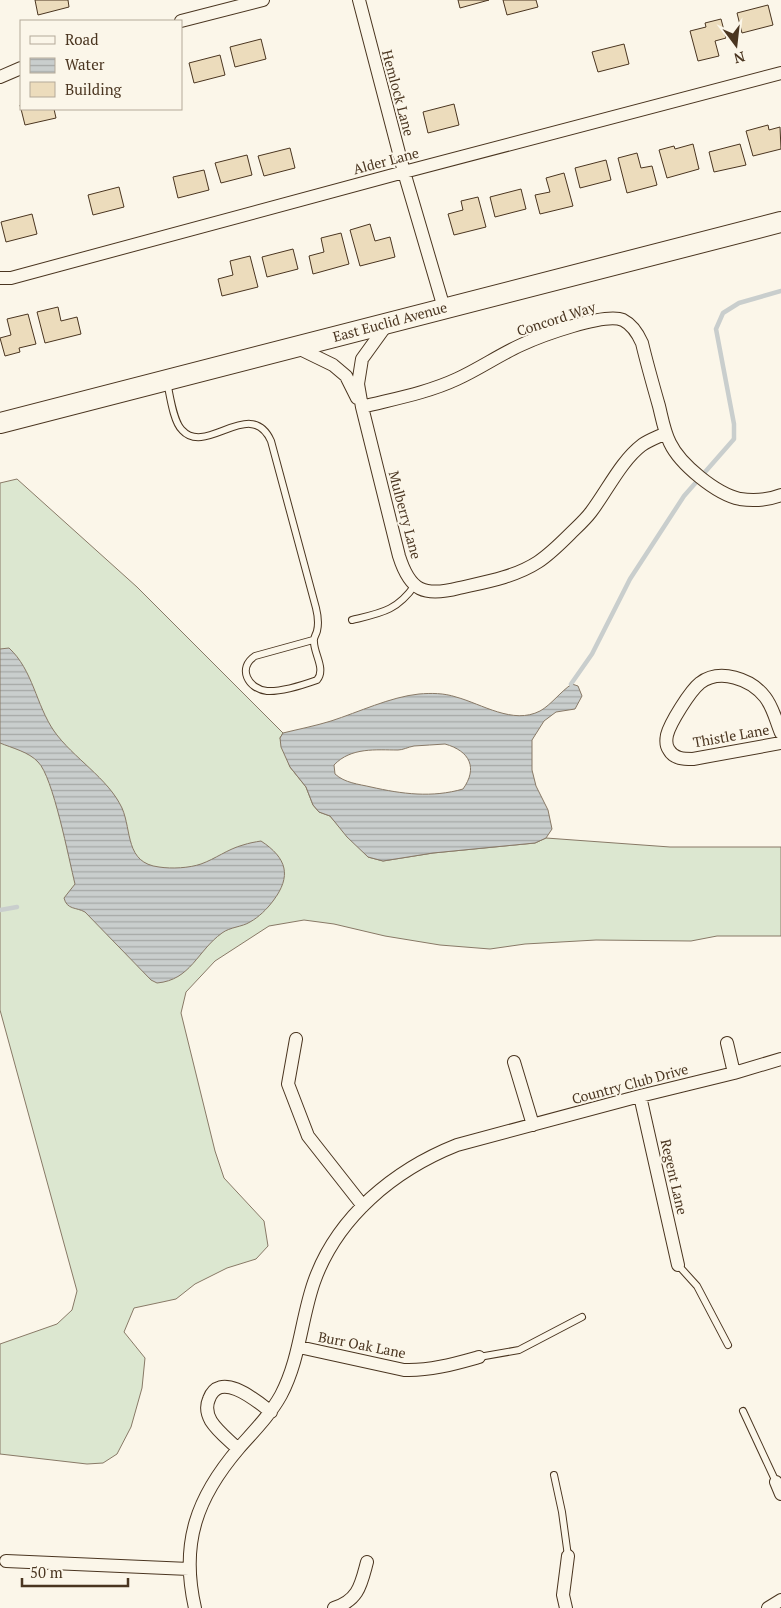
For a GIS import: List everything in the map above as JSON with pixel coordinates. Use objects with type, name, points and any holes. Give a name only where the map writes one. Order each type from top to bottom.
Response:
[{"type":"main road","name":"East Euclid Avenue","points":[[0,422],[781,222]]},
{"type":"street","points":[[182,21],[263,0]]},
{"type":"street","name":"Hemlock Lane","points":[[359,0],[404,172],[444,308]]},
{"type":"street","points":[[0,77],[20,68]]},
{"type":"street","name":"Alder Lane","points":[[0,278],[11,278],[781,73]]},
{"type":"street","name":"Concord Way","points":[[362,407],[414,394],[456,380],[521,345],[545,336],[593,320],[616,318],[631,325],[642,343],[666,432],[676,454],[693,471],[726,494],[738,498],[760,500],[781,495]]},
{"type":"street","name":"Mulberry Lane","points":[[389,322],[362,359],[358,384],[399,556],[408,578],[415,585]]},
{"type":"street","name":"Mulberry Lane","points":[[295,346],[333,366],[346,376],[362,407]]},
{"type":"street","points":[[415,585],[434,593],[445,592],[491,581],[515,573],[538,562],[590,513],[631,455],[643,444],[666,432]]},
{"type":"street","name":"Thistle Lane","points":[[781,732],[767,699],[758,689],[745,680],[719,676],[700,683],[691,693],[670,727],[666,742],[668,749],[673,755],[693,759],[781,743]]},
{"type":"street","points":[[296,1039],[288,1084],[308,1136],[363,1206]]},
{"type":"street","points":[[727,1043],[734,1073]]},
{"type":"street","name":"Country Club Drive","points":[[195,1608],[189,1569],[190,1550],[199,1510],[206,1493],[238,1449],[271,1412],[286,1385],[299,1347],[314,1283],[326,1256],[339,1235],[363,1206],[391,1181],[430,1156],[456,1145],[734,1073],[781,1059]]},
{"type":"street","points":[[514,1062],[533,1126]]},
{"type":"street","name":"Regent Lane","points":[[640,1096],[678,1265]]},
{"type":"street","name":"Burr Oak Lane","points":[[299,1347],[413,1370],[439,1368],[479,1357]]},
{"type":"street","points":[[238,1449],[211,1420],[207,1411],[210,1395],[226,1387],[238,1389],[271,1412]]},
{"type":"street","points":[[776,1482],[781,1494]]},
{"type":"street","points":[[566,1608],[563,1595],[568,1556]]},
{"type":"street","points":[[6,1561],[189,1569]]},
{"type":"street","points":[[334,1608],[350,1600],[360,1588],[367,1562]]},
{"type":"street","points":[[768,1608],[781,1600]]},
{"type":"lane","points":[[166,380],[179,426],[189,436],[206,436],[252,423],[267,431],[271,440],[319,620],[317,632],[313,640],[321,670],[317,680],[279,690],[260,690],[248,678],[246,666],[248,660],[255,656],[313,640]]},
{"type":"lane","points":[[352,620],[376,614],[397,605],[406,598],[415,585]]},
{"type":"lane","points":[[678,1265],[697,1286],[728,1345]]},
{"type":"lane","points":[[479,1357],[519,1350],[582,1317]]},
{"type":"lane","points":[[743,1411],[776,1482]]},
{"type":"lane","points":[[554,1474],[568,1556]]},
{"type":"green space","points":[[17,479],[137,587],[283,733],[280,738],[290,767],[306,787],[313,805],[319,812],[330,816],[368,857],[383,861],[433,853],[535,843],[546,838],[670,847],[781,847],[781,936],[717,936],[691,941],[596,940],[525,944],[490,949],[440,945],[304,920],[269,926],[215,961],[186,992],[181,1013],[215,1151],[224,1178],[264,1221],[268,1246],[256,1259],[227,1268],[195,1284],[176,1299],[134,1308],[124,1332],[145,1358],[142,1388],[131,1427],[117,1454],[103,1463],[87,1464],[0,1454],[0,1344],[57,1324],[72,1310],[77,1291],[0,1010],[0,483]]},
{"type":"water","points":[[9,648],[24,667],[54,731],[116,797],[122,808],[135,853],[140,859],[148,864],[159,867],[191,866],[206,862],[237,847],[261,841],[277,854],[281,861],[284,868],[283,883],[268,907],[250,922],[222,933],[213,940],[186,971],[169,981],[157,983],[151,980],[85,912],[67,905],[65,902],[64,898],[75,884],[55,800],[44,770],[38,762],[25,753],[0,743],[0,649]]},
{"type":"water","points":[[572,684],[578,686],[582,696],[575,709],[556,712],[544,721],[532,740],[532,770],[536,786],[548,810],[552,829],[546,838],[535,843],[433,853],[383,861],[368,857],[347,837],[330,816],[319,812],[313,805],[306,787],[290,767],[281,747],[280,738],[283,733],[331,721],[386,701],[408,696],[428,693],[447,695],[508,715],[519,716],[530,715],[540,711]],"holes":[[[445,744],[454,747],[466,756],[469,761],[470,774],[463,789],[451,792],[428,794],[394,792],[352,783],[335,774],[334,765],[341,759],[356,752],[400,750],[414,746]]]},
{"type":"building","points":[[35,0],[68,0],[69,7],[38,15]]},
{"type":"building","points":[[458,0],[489,0],[460,8]]},
{"type":"building","points":[[503,0],[536,0],[538,7],[507,15]]},
{"type":"building","points":[[768,5],[773,25],[742,33],[737,13]]},
{"type":"building","points":[[721,19],[726,38],[715,41],[719,56],[698,61],[690,31],[706,27],[705,23]]},
{"type":"building","points":[[261,39],[266,59],[235,67],[230,47]]},
{"type":"building","points":[[624,44],[629,64],[598,72],[592,52]]},
{"type":"building","points":[[220,55],[225,75],[194,83],[189,63]]},
{"type":"building","points":[[454,104],[459,125],[428,133],[423,112]]},
{"type":"building","points":[[21,110],[54,110],[56,118],[25,125]]},
{"type":"building","points":[[768,125],[769,130],[780,127],[781,149],[753,156],[746,131]]},
{"type":"building","points":[[693,144],[699,169],[667,178],[659,150],[674,146],[675,149]]},
{"type":"building","points":[[740,144],[746,165],[714,172],[709,152]]},
{"type":"building","points":[[290,148],[295,168],[264,176],[258,156]]},
{"type":"building","points":[[637,153],[641,168],[652,166],[657,185],[627,193],[618,158]]},
{"type":"building","points":[[247,155],[252,175],[221,183],[215,163]]},
{"type":"building","points":[[606,160],[611,180],[580,188],[575,168]]},
{"type":"building","points":[[204,170],[209,190],[178,198],[173,177]]},
{"type":"building","points":[[564,173],[573,206],[540,214],[535,195],[550,192],[546,178]]},
{"type":"building","points":[[119,187],[124,207],[93,215],[88,195]]},
{"type":"building","points":[[521,189],[526,209],[495,217],[490,197]]},
{"type":"building","points":[[478,197],[486,227],[454,235],[448,214],[463,210],[461,201]]},
{"type":"building","points":[[32,214],[37,234],[6,242],[1,222]]},
{"type":"building","points":[[370,224],[375,241],[390,237],[395,257],[360,266],[350,230]]},
{"type":"building","points":[[341,233],[349,264],[313,274],[309,256],[324,252],[321,238]]},
{"type":"building","points":[[293,249],[298,269],[267,277],[262,257]]},
{"type":"building","points":[[250,256],[258,287],[222,296],[218,279],[233,275],[230,261]]},
{"type":"building","points":[[58,307],[61,321],[77,317],[81,334],[45,343],[37,312]]},
{"type":"building","points":[[28,314],[36,344],[19,348],[20,352],[5,356],[0,338],[11,335],[7,319]]},
{"type":"waterway","points":[[571,684],[592,654],[630,579],[684,496],[734,439],[734,424],[716,329],[723,313],[739,303],[781,291]]},
{"type":"waterway","points":[[0,910],[17,907]]}]
